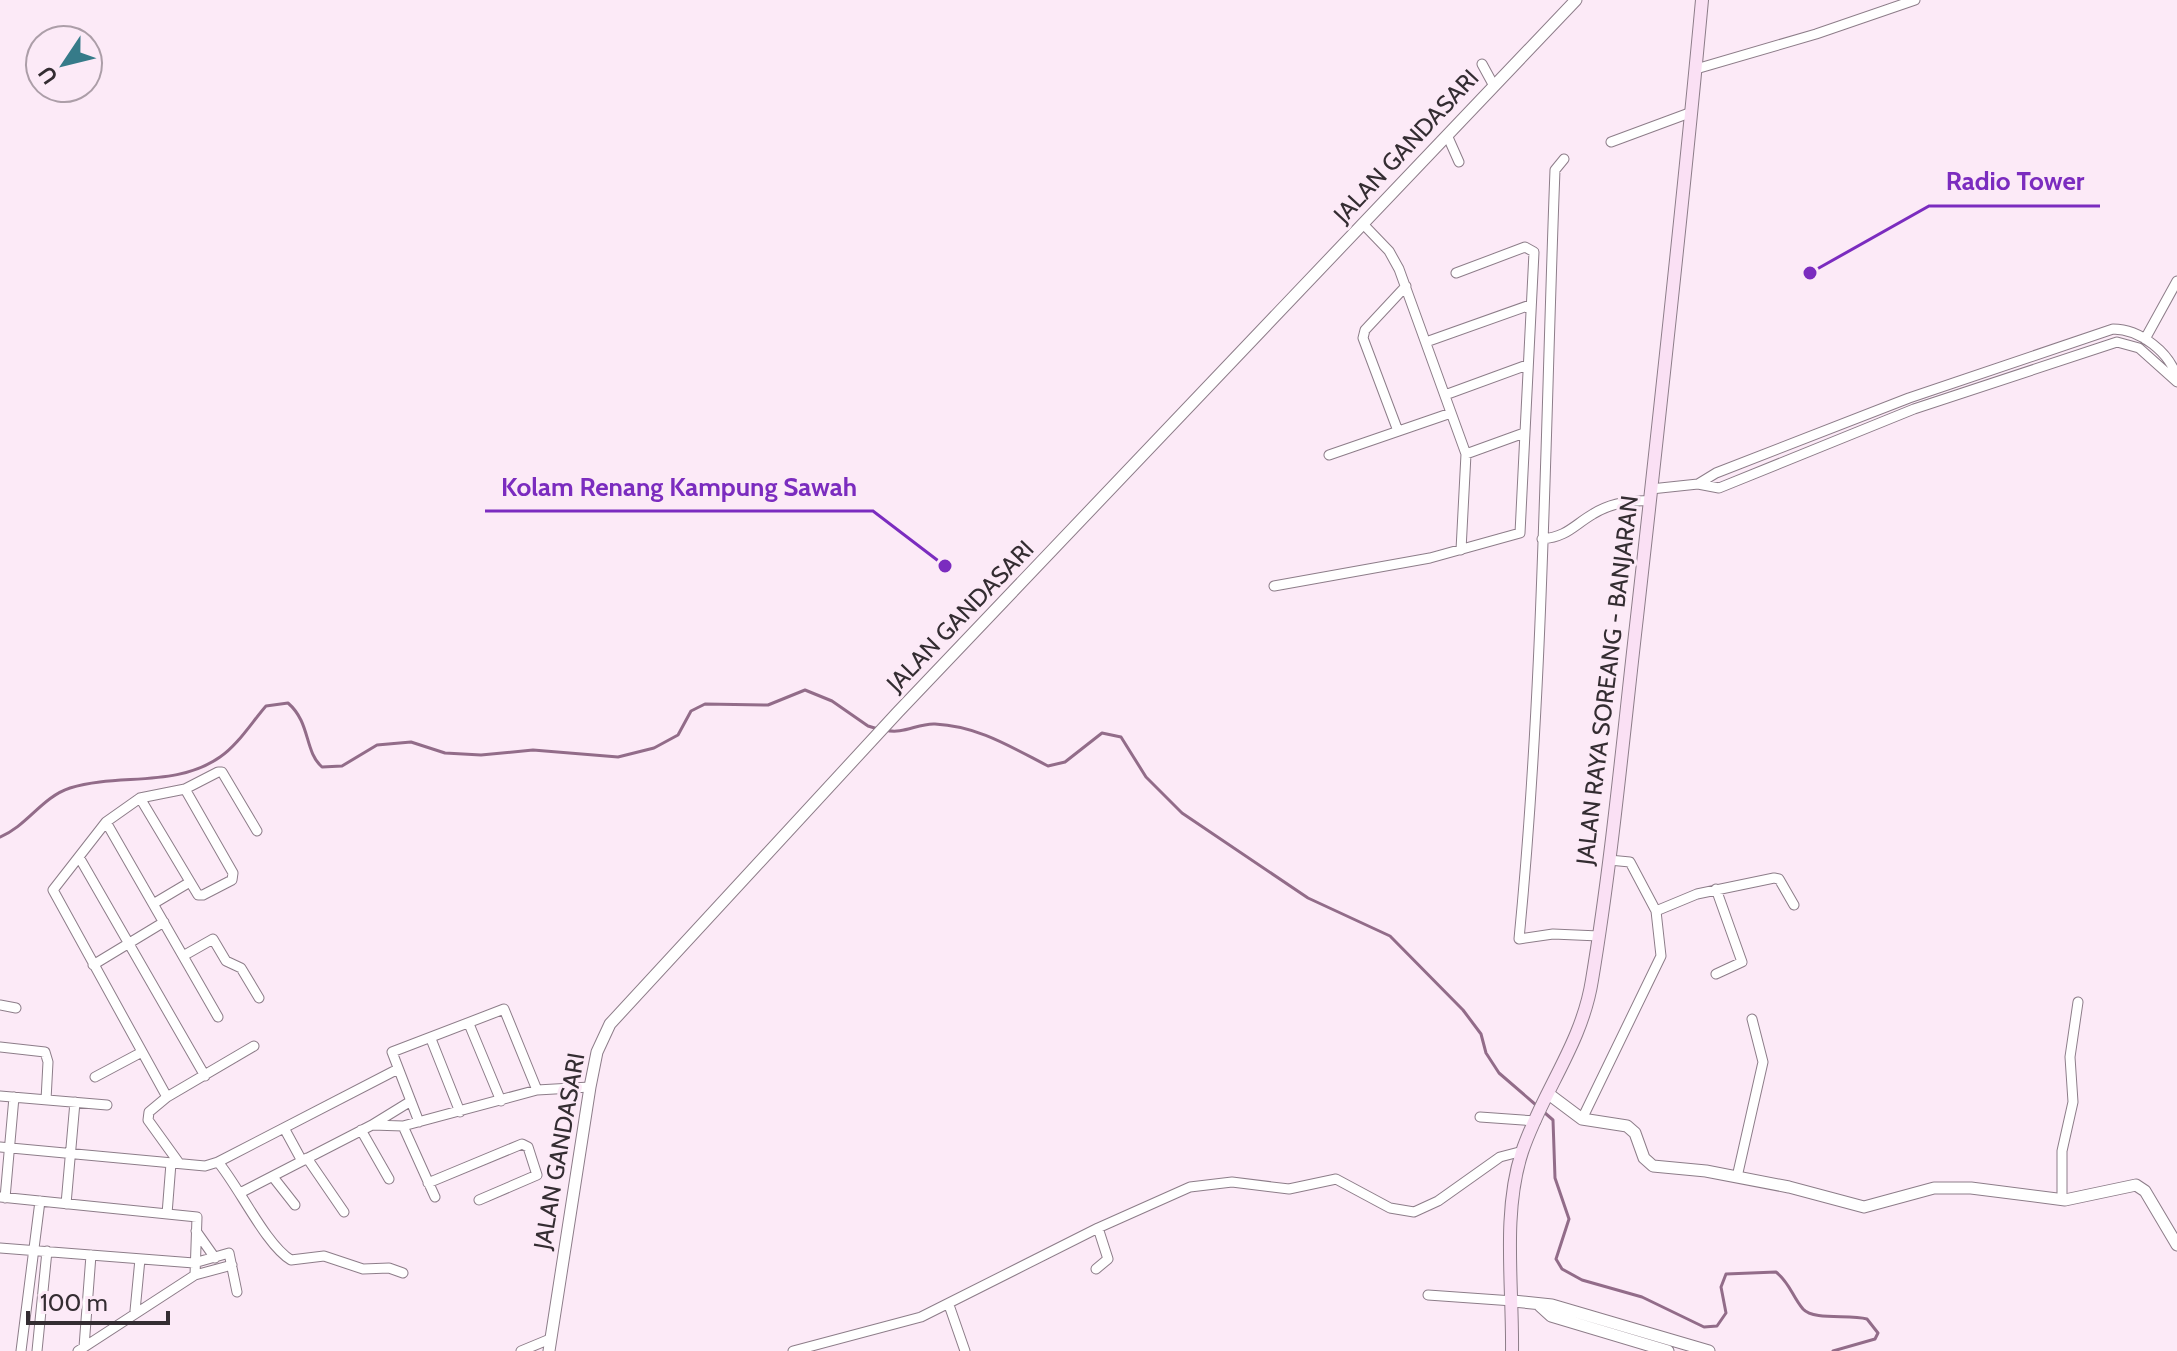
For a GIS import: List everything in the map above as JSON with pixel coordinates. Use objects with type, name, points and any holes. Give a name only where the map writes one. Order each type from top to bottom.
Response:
[{"type":"main road","name":"JALAN RAYA SOREANG - BANJARAN","points":[[1512,1351],[1513,1207],[1523,1151],[1581,1023],[1599,936],[1651,495],[1702,0]]},
{"type":"street","name":"JALAN GANDASARI","points":[[550,1345],[590,1087],[597,1052],[610,1024],[898,712],[1576,0]]},
{"type":"street","points":[[1696,69],[1816,34],[1915,0]]},
{"type":"street","points":[[1482,64],[1494,86]]},
{"type":"street","points":[[1611,142],[1692,112]]},
{"type":"street","points":[[1447,135],[1459,162]]},
{"type":"street","points":[[1564,159],[1555,170],[1532,808],[1519,939],[1553,934],[1599,936]]},
{"type":"street","points":[[1364,225],[1389,251],[1406,286],[1466,454],[1461,550]]},
{"type":"street","points":[[1274,586],[1461,550],[1520,533],[1534,252],[1531,247],[1456,273]]},
{"type":"street","points":[[2145,339],[2177,281]]},
{"type":"street","points":[[1398,431],[1363,338],[1365,330],[1406,286]]},
{"type":"street","points":[[1426,342],[1530,305]]},
{"type":"street","points":[[1698,484],[1719,488],[2113,329],[2129,331],[2145,339],[2169,362],[2177,380]]},
{"type":"street","points":[[1542,539],[1571,533],[1595,513],[1624,502],[1698,484],[1716,473],[1920,394],[2037,360],[2124,341],[2139,348],[2177,380]]},
{"type":"street","points":[[1445,395],[1527,365]]},
{"type":"street","points":[[1920,394],[1925,405]]},
{"type":"street","points":[[1329,455],[1451,413]]},
{"type":"street","points":[[1466,454],[1524,433]]},
{"type":"street","points":[[1807,438],[1812,449]]},
{"type":"street","points":[[167,1097],[53,893],[106,822],[140,798],[185,789],[222,772],[257,831]]},
{"type":"street","points":[[140,798],[198,895],[203,895],[232,880],[233,873],[185,789]]},
{"type":"street","points":[[106,822],[218,1017]]},
{"type":"street","points":[[79,857],[205,1076]]},
{"type":"street","points":[[1582,1119],[1661,956],[1656,911],[1630,862],[1609,860]]},
{"type":"street","points":[[1656,911],[1676,900],[1716,889],[1778,878],[1794,905]]},
{"type":"street","points":[[153,904],[190,882]]},
{"type":"street","points":[[1716,889],[1742,962],[1716,974]]},
{"type":"street","points":[[93,965],[164,922]]},
{"type":"street","points":[[183,956],[213,939],[226,961],[242,969],[259,998]]},
{"type":"street","points":[[2062,1199],[2062,1151],[2073,1102],[2070,1057],[2078,1002]]},
{"type":"street","points":[[0,1005],[16,1008]]},
{"type":"street","points":[[419,1122],[392,1052],[505,1009],[537,1090]]},
{"type":"street","points":[[1737,1177],[1763,1062],[1752,1019]]},
{"type":"street","points":[[469,1024],[501,1101]]},
{"type":"street","points":[[431,1039],[460,1112]]},
{"type":"street","points":[[167,1214],[175,1163],[148,1117],[153,1107],[254,1046]]},
{"type":"street","points":[[0,1047],[45,1052],[48,1062],[46,1100]]},
{"type":"street","points":[[95,1077],[142,1052]]},
{"type":"street","points":[[5,1148],[205,1166],[398,1069]]},
{"type":"street","points":[[372,1125],[403,1126],[537,1090],[590,1087]]},
{"type":"street","points":[[0,1096],[107,1105]]},
{"type":"street","points":[[14,1097],[5,1148],[2,1197],[195,1215],[195,1275]]},
{"type":"street","points":[[1548,1099],[1582,1119],[1627,1126],[1653,1166],[1737,1177],[1867,1207],[1934,1188],[1971,1188],[2074,1199],[2126,1185],[2141,1187],[2177,1245]]},
{"type":"street","points":[[240,1193],[372,1125],[411,1101]]},
{"type":"street","points":[[66,1204],[75,1102]]},
{"type":"street","points":[[1480,1117],[1537,1120]]},
{"type":"street","points":[[403,1126],[435,1197]]},
{"type":"street","points":[[284,1128],[344,1212]]},
{"type":"street","points":[[361,1130],[389,1179]]},
{"type":"street","points":[[428,1183],[522,1144],[528,1147],[537,1175],[479,1200]]},
{"type":"street","points":[[793,1351],[893,1327],[949,1305],[1098,1228],[1190,1187],[1232,1182],[1289,1189],[1336,1179],[1390,1208],[1414,1212],[1438,1201],[1504,1155],[1523,1151]]},
{"type":"street","points":[[218,1162],[274,1242],[291,1260],[324,1256],[363,1269],[392,1268],[403,1273]]},
{"type":"street","points":[[273,1177],[295,1205]]},
{"type":"street","points":[[21,1351],[40,1201]]},
{"type":"street","points":[[1096,1269],[1108,1259],[1098,1228]]},
{"type":"street","points":[[196,1231],[215,1258]]},
{"type":"street","points":[[0,1248],[194,1263],[229,1253],[237,1292]]},
{"type":"street","points":[[37,1351],[47,1251]]},
{"type":"street","points":[[81,1349],[91,1255]]},
{"type":"street","points":[[135,1311],[140,1259]]},
{"type":"street","points":[[81,1349],[135,1311],[195,1275],[232,1265]]},
{"type":"street","points":[[1428,1295],[1552,1305],[1709,1351]]},
{"type":"street","points":[[949,1305],[965,1351]]},
{"type":"street","points":[[1540,1306],[1551,1316],[1668,1351]]},
{"type":"street","points":[[521,1351],[550,1345]]},
{"type":"waterway","points":[[0,837],[51,798],[70,788],[166,776],[203,767],[232,747],[266,706],[288,703],[300,719],[312,753],[322,767],[342,766],[377,745],[411,742],[445,753],[481,755],[533,750],[618,757],[654,748],[678,735],[691,711],[705,704],[768,705],[805,690],[832,701],[868,726],[878,729]]},
{"type":"waterway","points":[[885,730],[898,731],[935,724],[966,729],[994,739],[1048,766],[1065,762],[1102,733],[1121,737],[1146,777],[1182,813],[1308,898],[1390,936],[1463,1010],[1481,1034],[1486,1053],[1499,1073],[1536,1105]]},
{"type":"waterway","points":[[1545,1113],[1553,1120],[1555,1178],[1569,1219],[1556,1259],[1562,1269],[1582,1280],[1642,1297],[1704,1327],[1717,1326],[1726,1313],[1721,1287],[1726,1274],[1776,1272],[1808,1313],[1867,1319],[1878,1333],[1875,1339],[1833,1351]]},
{"type":"place","name":"Radio Tower","points":[[1810,273]]},
{"type":"place","name":"Kolam Renang Kampung Sawah","points":[[945,566]]}]
